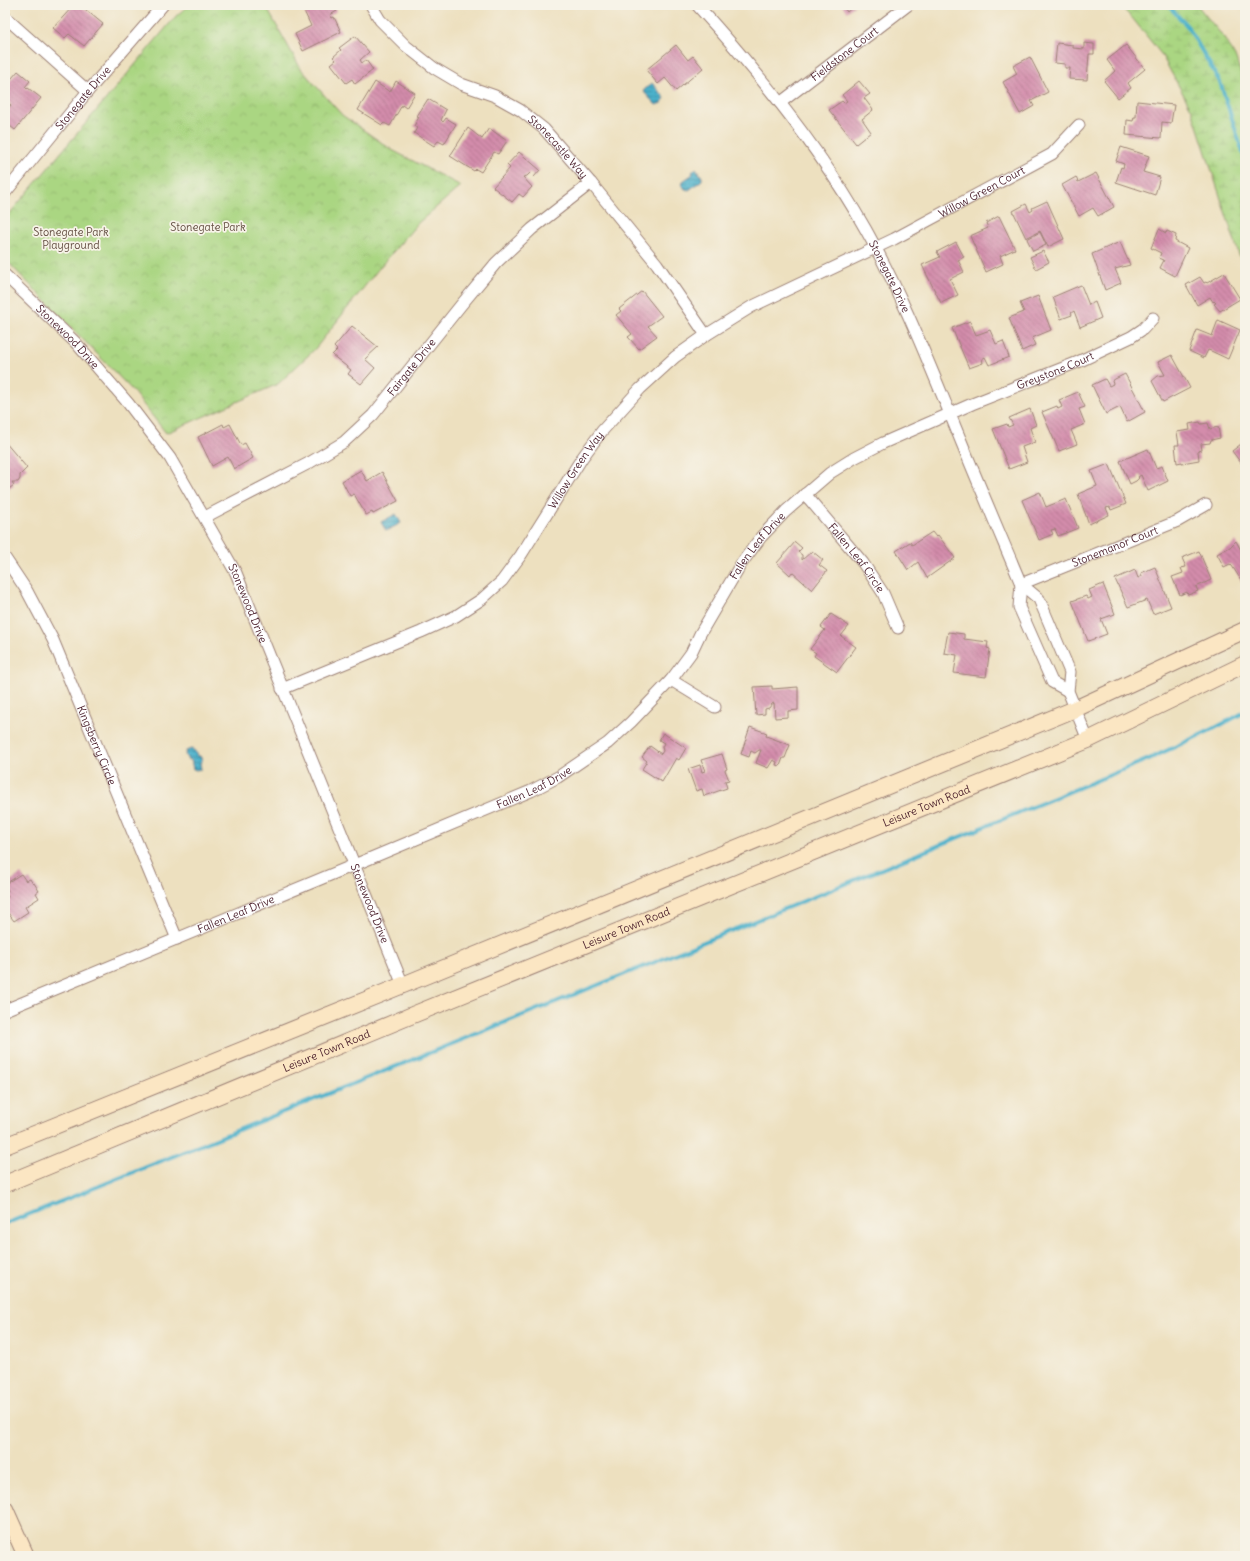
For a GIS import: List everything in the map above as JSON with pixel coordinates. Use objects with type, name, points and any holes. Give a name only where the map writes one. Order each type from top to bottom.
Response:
[{"type":"main road","points":[[5,1146],[403,985],[1076,709],[1245,630]]},
{"type":"main road","name":"Leisure Town Road","points":[[5,1184],[422,1011],[1088,740],[1245,664]]},
{"type":"main road","points":[[5,1509],[26,1556]]},
{"type":"street","name":"Stonegate Drive","points":[[5,193],[88,91],[163,5]]},
{"type":"street","name":"Stonecastle Way","points":[[371,5],[380,20],[401,41],[434,68],[461,84],[495,96],[520,110],[544,129],[591,183],[657,264],[706,335]]},
{"type":"street","name":"Stonegate Drive","points":[[697,5],[732,43],[780,103],[832,175],[876,248],[918,334],[1021,584],[1019,607],[1052,682],[1068,691]]},
{"type":"street","name":"Fieldstone Court","points":[[780,103],[908,5]]},
{"type":"street","points":[[5,17],[88,91]]},
{"type":"street","name":"Willow Green Court","points":[[876,248],[1052,154],[1079,125]]},
{"type":"street","name":"Fairgate Drive","points":[[205,517],[309,463],[344,442],[373,415],[460,304],[496,263],[532,229],[591,183]]},
{"type":"street","name":"Willow Green Way","points":[[282,689],[421,632],[456,616],[482,599],[502,581],[521,555],[582,458],[602,431],[640,389],[675,358],[706,335],[751,307],[876,248]]},
{"type":"street","name":"Stonewood Drive","points":[[5,275],[76,343],[128,403],[170,458],[205,517],[236,573],[403,985]]},
{"type":"street","name":"Greystone Court","points":[[950,413],[1078,362],[1131,337],[1143,329],[1153,318]]},
{"type":"street","name":"Fallen Leaf Drive","points":[[5,1010],[531,791],[558,777],[608,743],[631,722],[671,680],[691,653],[707,621],[741,564],[761,536],[786,511],[830,473],[854,458],[883,443],[950,413]]},
{"type":"street","name":"Fallen Leaf Circle","points":[[805,494],[863,563],[883,593],[898,628]]},
{"type":"street","name":"Stonemanor Court","points":[[1021,584],[1178,521],[1206,505]]},
{"type":"street","name":"Kingsberry Circle","points":[[5,558],[27,591],[53,640],[177,939]]},
{"type":"street","name":"Stonegate Drive","points":[[1021,584],[1039,599],[1070,672],[1068,691],[1088,740]]},
{"type":"street","points":[[671,680],[715,708]]},
{"type":"green space","name":"Stonegate Park","points":[[189,5],[265,5],[301,69],[342,115],[392,150],[461,186],[418,223],[380,267],[315,349],[278,384],[166,433],[131,389],[5,259],[5,219],[176,16]]},
{"type":"green space","points":[[1119,5],[1197,5],[1222,35],[1236,58],[1245,87],[1245,273],[1192,110],[1161,54],[1133,19]]},
{"type":"water","points":[[652,83],[665,98],[662,103],[656,105],[643,91]]},
{"type":"water","points":[[696,168],[702,177],[702,180],[689,190],[685,189],[682,185],[683,181],[693,174],[692,172]]},
{"type":"water","points":[[396,514],[401,523],[386,531],[381,522]]},
{"type":"water","points":[[191,749],[195,751],[197,756],[200,756],[202,760],[200,763],[201,769],[193,769],[191,760],[187,759],[185,754],[186,751]]},
{"type":"building","points":[[74,5],[80,5],[103,24],[84,46],[69,34],[65,38],[53,28]]},
{"type":"building","points":[[315,5],[335,5],[337,11],[330,15],[332,18],[334,17],[341,32],[303,51],[295,34],[311,26],[304,11]]},
{"type":"building","points":[[842,5],[855,5],[847,12]]},
{"type":"building","points":[[355,36],[369,52],[360,60],[362,63],[366,60],[373,70],[355,84],[352,79],[346,83],[331,64],[336,60],[333,57],[341,50],[339,48]]},
{"type":"building","points":[[1057,43],[1073,45],[1073,48],[1084,49],[1084,43],[1094,44],[1094,54],[1089,54],[1087,80],[1069,79],[1070,68],[1065,68],[1065,64],[1055,63]]},
{"type":"building","points":[[676,45],[688,60],[693,56],[703,68],[676,91],[665,78],[658,84],[646,70]]},
{"type":"building","points":[[1126,45],[1145,69],[1128,83],[1131,88],[1118,98],[1104,81],[1115,71],[1107,60]]},
{"type":"building","points":[[1030,57],[1048,92],[1031,101],[1034,106],[1020,114],[1003,82],[1017,74],[1013,66]]},
{"type":"building","points":[[18,71],[30,81],[25,87],[41,98],[15,130],[5,122],[5,112],[11,105],[5,99],[5,86]]},
{"type":"building","points":[[396,81],[415,93],[406,108],[402,105],[390,126],[384,123],[382,125],[358,110],[375,82],[390,92]]},
{"type":"building","points":[[859,81],[870,94],[864,98],[873,110],[862,119],[871,132],[856,144],[829,110],[842,101],[844,103],[847,101],[842,95]]},
{"type":"building","points":[[428,99],[446,110],[441,120],[443,122],[446,118],[456,124],[444,144],[438,141],[434,146],[414,133],[417,128],[414,126],[419,117],[417,116]]},
{"type":"building","points":[[1137,101],[1174,105],[1171,123],[1162,122],[1161,138],[1126,135],[1127,120],[1133,121],[1134,117],[1136,117]]},
{"type":"building","points":[[468,128],[482,139],[489,128],[507,141],[498,154],[494,152],[481,172],[476,169],[474,171],[450,156]]},
{"type":"building","points":[[1121,147],[1149,156],[1143,172],[1160,177],[1155,195],[1116,182],[1121,167],[1123,168],[1124,164],[1116,161]]},
{"type":"building","points":[[519,152],[540,170],[534,177],[530,173],[523,177],[532,187],[523,197],[519,194],[512,202],[493,187],[510,168],[507,165]]},
{"type":"building","points":[[1096,173],[1114,207],[1098,216],[1093,208],[1079,216],[1062,185],[1076,177],[1078,182]]},
{"type":"building","points":[[1047,201],[1064,239],[1048,247],[1040,231],[1026,238],[1013,211],[1026,204],[1030,212],[1033,210],[1032,208]]},
{"type":"building","points":[[999,216],[1015,249],[1000,256],[1003,264],[986,272],[970,236],[988,228],[986,223]]},
{"type":"building","points":[[1159,229],[1166,233],[1167,231],[1176,235],[1175,241],[1188,248],[1175,276],[1160,268],[1164,260],[1159,258],[1161,253],[1151,248]]},
{"type":"building","points":[[1040,232],[1046,245],[1033,251],[1027,239]]},
{"type":"building","points":[[956,242],[964,257],[958,260],[964,272],[950,279],[958,295],[941,303],[922,265],[940,257],[937,252]]},
{"type":"building","points":[[1120,242],[1130,265],[1115,269],[1121,283],[1105,290],[1092,254]]},
{"type":"building","points":[[1043,251],[1049,262],[1036,269],[1030,257]]},
{"type":"building","points":[[1224,273],[1240,299],[1220,311],[1214,304],[1216,303],[1214,301],[1213,302],[1210,297],[1197,305],[1186,285],[1200,277],[1204,283],[1207,283]]},
{"type":"building","points":[[1081,285],[1089,305],[1095,302],[1101,318],[1080,327],[1074,311],[1071,313],[1072,315],[1061,319],[1053,297]]},
{"type":"building","points":[[642,291],[662,316],[648,326],[657,336],[639,349],[628,337],[632,334],[616,315],[621,311],[619,309]]},
{"type":"building","points":[[1038,296],[1051,330],[1032,338],[1035,345],[1022,351],[1009,318],[1024,312],[1020,303]]},
{"type":"building","points":[[1218,320],[1240,330],[1228,359],[1208,350],[1204,358],[1189,351],[1197,330],[1212,336]]},
{"type":"building","points":[[970,321],[976,335],[990,330],[996,344],[1003,341],[1009,357],[989,365],[985,357],[982,359],[983,363],[969,368],[952,328]]},
{"type":"building","points":[[352,326],[378,347],[365,359],[375,368],[361,384],[348,374],[351,370],[332,355],[337,350],[334,347]]},
{"type":"building","points":[[1172,355],[1190,388],[1163,402],[1152,381],[1158,376],[1165,375],[1158,362]]},
{"type":"building","points":[[1125,374],[1145,412],[1127,422],[1120,407],[1106,414],[1092,385],[1105,379],[1109,386],[1113,384],[1112,381]]},
{"type":"building","points":[[1078,392],[1085,407],[1079,409],[1085,424],[1071,430],[1077,444],[1059,451],[1042,412],[1057,406],[1058,409],[1062,407],[1059,400]]},
{"type":"building","points":[[1030,409],[1036,425],[1030,428],[1035,442],[1022,447],[1027,462],[1009,469],[993,429],[1007,424],[1008,427],[1013,425],[1009,418]]},
{"type":"building","points":[[1200,422],[1201,424],[1208,423],[1210,429],[1218,427],[1220,438],[1211,440],[1210,443],[1201,444],[1202,450],[1198,451],[1199,460],[1177,463],[1175,445],[1179,445],[1177,432],[1190,430],[1189,424]]},
{"type":"building","points":[[223,424],[224,427],[230,424],[241,445],[245,443],[253,458],[234,469],[228,457],[212,466],[198,437]]},
{"type":"building","points":[[1245,441],[1245,463],[1244,461],[1241,463],[1232,451]]},
{"type":"building","points":[[5,442],[27,468],[20,475],[18,482],[12,482],[14,485],[5,492]]},
{"type":"building","points":[[1148,449],[1156,468],[1162,466],[1168,481],[1148,491],[1141,475],[1136,481],[1130,484],[1120,461]]},
{"type":"building","points":[[1109,464],[1126,504],[1111,510],[1110,507],[1106,508],[1109,515],[1089,524],[1078,494],[1097,486],[1091,471]]},
{"type":"building","points":[[361,470],[367,481],[382,472],[398,501],[373,514],[372,512],[366,515],[354,494],[350,496],[342,481]]},
{"type":"building","points":[[1040,492],[1046,507],[1066,499],[1078,528],[1058,536],[1055,529],[1051,530],[1053,534],[1039,540],[1022,500]]},
{"type":"building","points":[[932,532],[936,537],[938,535],[955,558],[927,578],[918,562],[908,570],[896,551],[910,542],[912,545]]},
{"type":"building","points":[[1236,541],[1243,554],[1245,553],[1245,582],[1243,583],[1230,564],[1224,567],[1217,554],[1230,547]]},
{"type":"building","points":[[795,542],[802,548],[798,552],[802,555],[802,560],[812,551],[823,560],[819,565],[827,571],[812,590],[792,572],[790,575],[777,563]]},
{"type":"building","points":[[1199,551],[1211,580],[1196,587],[1198,591],[1188,595],[1187,592],[1180,595],[1172,577],[1183,573],[1181,568],[1186,567],[1182,558]]},
{"type":"building","points":[[1155,567],[1171,607],[1153,614],[1147,600],[1128,607],[1115,579],[1135,570],[1138,578],[1142,576],[1141,573]]},
{"type":"building","points":[[1103,584],[1115,614],[1101,619],[1107,634],[1088,641],[1072,601],[1086,596],[1088,599],[1092,597],[1089,590]]},
{"type":"building","points":[[831,614],[849,626],[841,636],[856,647],[837,672],[814,656],[816,653],[810,649],[825,630],[821,627]]},
{"type":"building","points":[[948,632],[964,634],[964,639],[988,642],[987,648],[990,649],[986,677],[954,673],[957,655],[944,653]]},
{"type":"building","points":[[772,686],[772,689],[798,687],[798,710],[788,711],[788,717],[775,718],[774,703],[769,708],[765,709],[765,714],[756,715],[754,687]]},
{"type":"building","points":[[750,727],[767,733],[766,736],[790,745],[780,766],[776,765],[777,762],[773,760],[768,768],[756,763],[761,750],[755,753],[751,751],[749,757],[741,754]]},
{"type":"building","points":[[663,733],[686,748],[679,760],[676,758],[662,782],[642,769],[647,761],[642,757],[650,746],[661,754],[664,743],[659,740]]},
{"type":"building","points":[[722,754],[727,769],[725,770],[729,780],[725,781],[727,788],[704,796],[702,789],[696,791],[688,769],[700,765],[702,772],[705,771],[701,760]]},
{"type":"building","points":[[21,874],[26,881],[30,879],[33,884],[34,883],[39,891],[36,893],[39,898],[25,907],[28,912],[14,921],[5,909],[5,899],[8,897],[5,892],[8,891],[5,884]]},
{"type":"waterway","points":[[1168,5],[1188,27],[1220,82],[1245,159]]},
{"type":"waterway","points":[[5,1224],[655,962],[1149,759],[1245,712]]},
{"type":"park label","name":"Stonegate Park Playground","points":[[71,238]]}]
